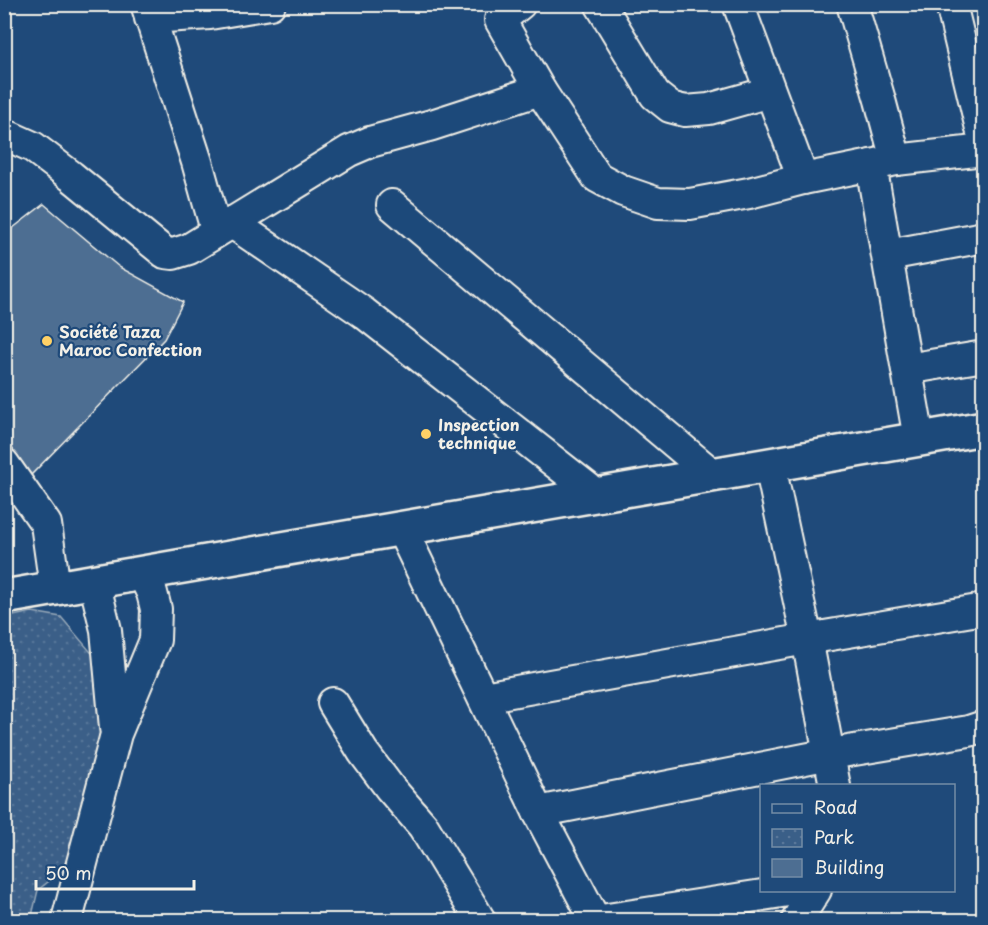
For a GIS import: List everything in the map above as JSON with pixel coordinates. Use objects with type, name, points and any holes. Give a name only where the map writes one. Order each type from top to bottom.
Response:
[{"type":"main road","points":[[4,597],[984,428]]},
{"type":"street","points":[[270,4],[210,14],[148,11],[197,162],[224,226],[364,313],[598,496]]},
{"type":"street","points":[[600,4],[655,95],[670,107],[685,111],[709,109],[770,92]]},
{"type":"street","points":[[738,4],[803,179]]},
{"type":"street","points":[[852,4],[880,100],[888,255],[919,439]]},
{"type":"street","points":[[951,4],[984,141]]},
{"type":"street","points":[[501,10],[540,90],[597,177],[623,191],[658,203],[690,204],[883,163],[984,150]]},
{"type":"street","points":[[4,134],[33,147],[165,253],[173,254],[182,252],[349,151],[370,142],[432,125],[540,90]]},
{"type":"street","points":[[392,205],[713,475]]},
{"type":"street","points":[[888,255],[984,237]]},
{"type":"street","points":[[907,369],[984,356]]},
{"type":"street","points":[[4,464],[46,524],[55,588]]},
{"type":"street","points":[[770,466],[835,784]]},
{"type":"street","points":[[402,530],[538,812],[595,921]]},
{"type":"street","points":[[67,921],[116,734],[155,640],[156,609],[152,593],[143,574]]},
{"type":"street","points":[[94,581],[106,630],[116,734]]},
{"type":"street","points":[[483,697],[984,609]]},
{"type":"street","points":[[333,703],[363,752],[423,826],[480,921]]},
{"type":"street","points":[[538,812],[830,754],[969,731],[984,726]]},
{"type":"street","points":[[601,921],[789,892]]},
{"type":"street","points":[[797,921],[815,892]]},
{"type":"green space","points":[[32,612],[61,617],[95,657],[104,718],[68,866],[38,890],[31,920],[5,920],[4,618]]},
{"type":"building","points":[[44,204],[119,267],[183,302],[164,339],[31,475],[4,437],[4,235]]},
{"type":"place","name":"Société Taza Maroc Confection","points":[[47,341]]},
{"type":"place","name":"Inspection technique","points":[[426,434]]}]
